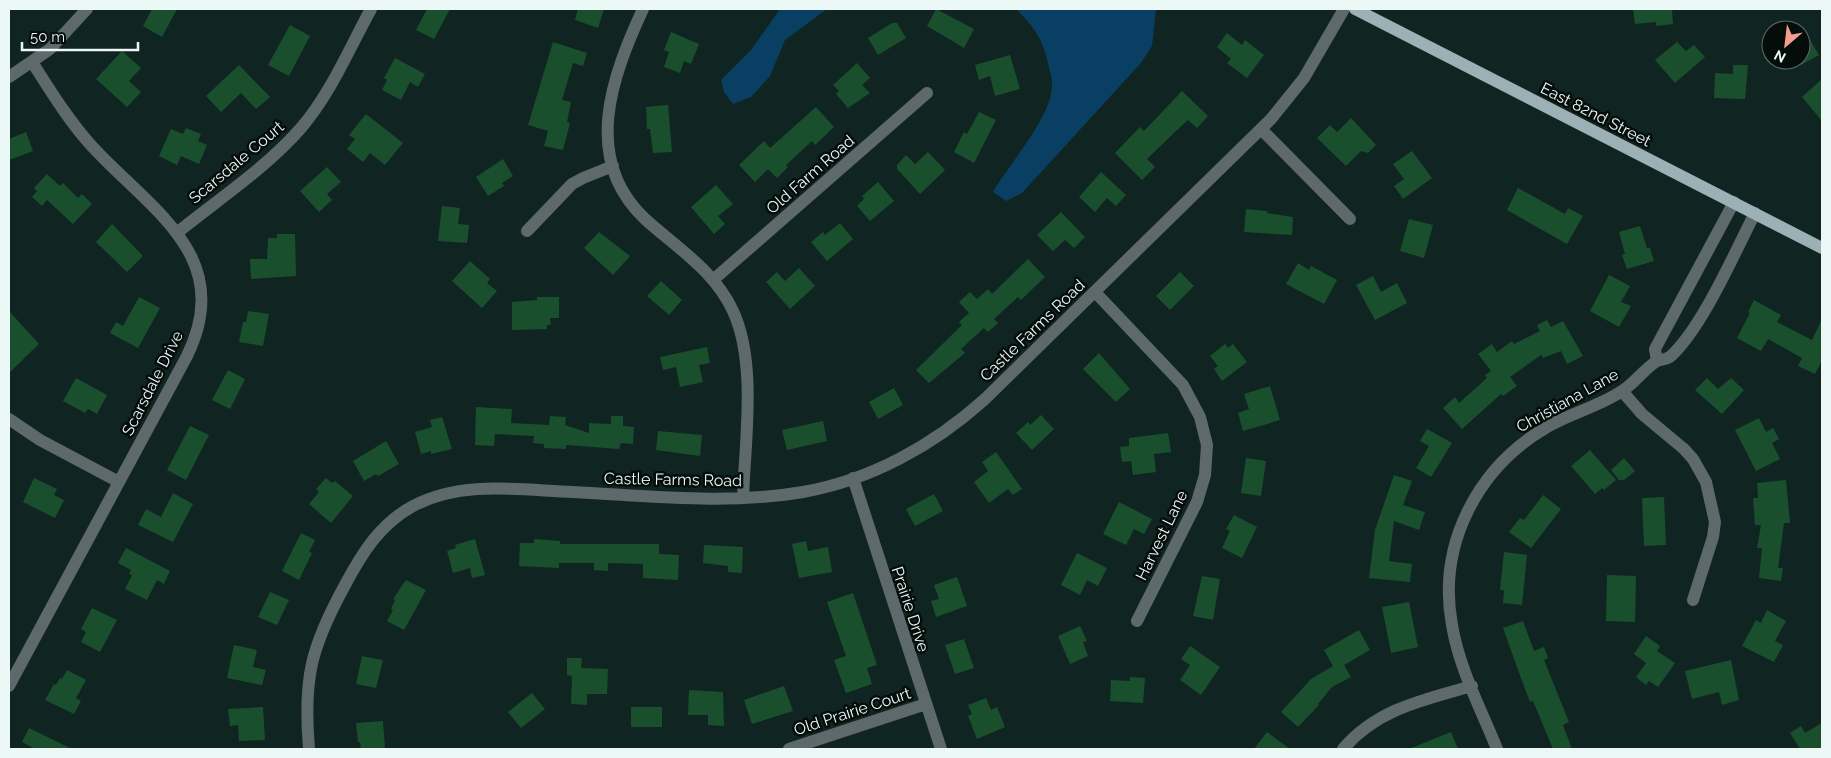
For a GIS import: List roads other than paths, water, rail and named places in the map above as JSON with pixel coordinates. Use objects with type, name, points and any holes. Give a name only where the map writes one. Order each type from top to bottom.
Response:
[{"type":"main road","name":"East 82nd Street","points":[[1355,9],[1822,248]]},
{"type":"street","points":[[9,77],[32,62],[62,38],[87,9]]},
{"type":"street","name":"Scarsdale Court","points":[[178,232],[274,154],[301,128],[327,91],[371,9]]},
{"type":"street","points":[[643,9],[621,63],[609,104],[607,132],[613,166],[620,185],[635,208],[698,263],[726,297],[735,317],[742,336],[746,362],[742,498]]},
{"type":"street","name":"Castle Farms Road","points":[[309,749],[306,698],[308,675],[323,625],[367,545],[387,524],[412,507],[438,495],[482,488],[724,500],[802,492],[853,478],[906,455],[950,428],[985,399],[1261,130],[1304,78],[1344,9]]},
{"type":"street","name":"Scarsdale Drive","points":[[9,686],[12,671],[119,482],[190,350],[199,322],[201,300],[199,278],[190,250],[178,232],[81,134],[32,62]]},
{"type":"street","name":"Old Farm Road","points":[[713,280],[927,93]]},
{"type":"street","points":[[1261,130],[1350,219]]},
{"type":"street","points":[[527,231],[572,184],[613,166]]},
{"type":"street","points":[[1657,361],[1655,349],[1734,202]]},
{"type":"street","name":"Christiana Lane","points":[[1497,749],[1455,641],[1449,598],[1451,563],[1458,534],[1468,508],[1492,472],[1529,438],[1554,423],[1622,391],[1657,361],[1669,358],[1696,324],[1755,213]]},
{"type":"street","name":"Harvest Lane","points":[[1095,292],[1183,385],[1200,417],[1207,445],[1205,475],[1197,502],[1137,621]]},
{"type":"street","points":[[1622,391],[1649,421],[1684,449],[1706,482],[1715,522],[1713,537],[1693,600]]},
{"type":"street","points":[[9,419],[34,436],[119,482]]},
{"type":"street","name":"Prairie Drive","points":[[853,478],[941,749]]},
{"type":"street","points":[[1343,749],[1360,731],[1385,714],[1411,703],[1472,686]]},
{"type":"street","name":"Old Prairie Court","points":[[789,749],[926,704]]},
{"type":"water","points":[[780,9],[827,9],[785,40],[770,76],[751,97],[733,104],[724,92],[721,80],[751,50]]},
{"type":"water","points":[[1016,9],[1156,9],[1152,46],[1141,63],[1022,193],[1006,201],[993,192],[1038,124],[1051,95],[1052,82],[1046,55],[1040,40],[1032,27]]}]
